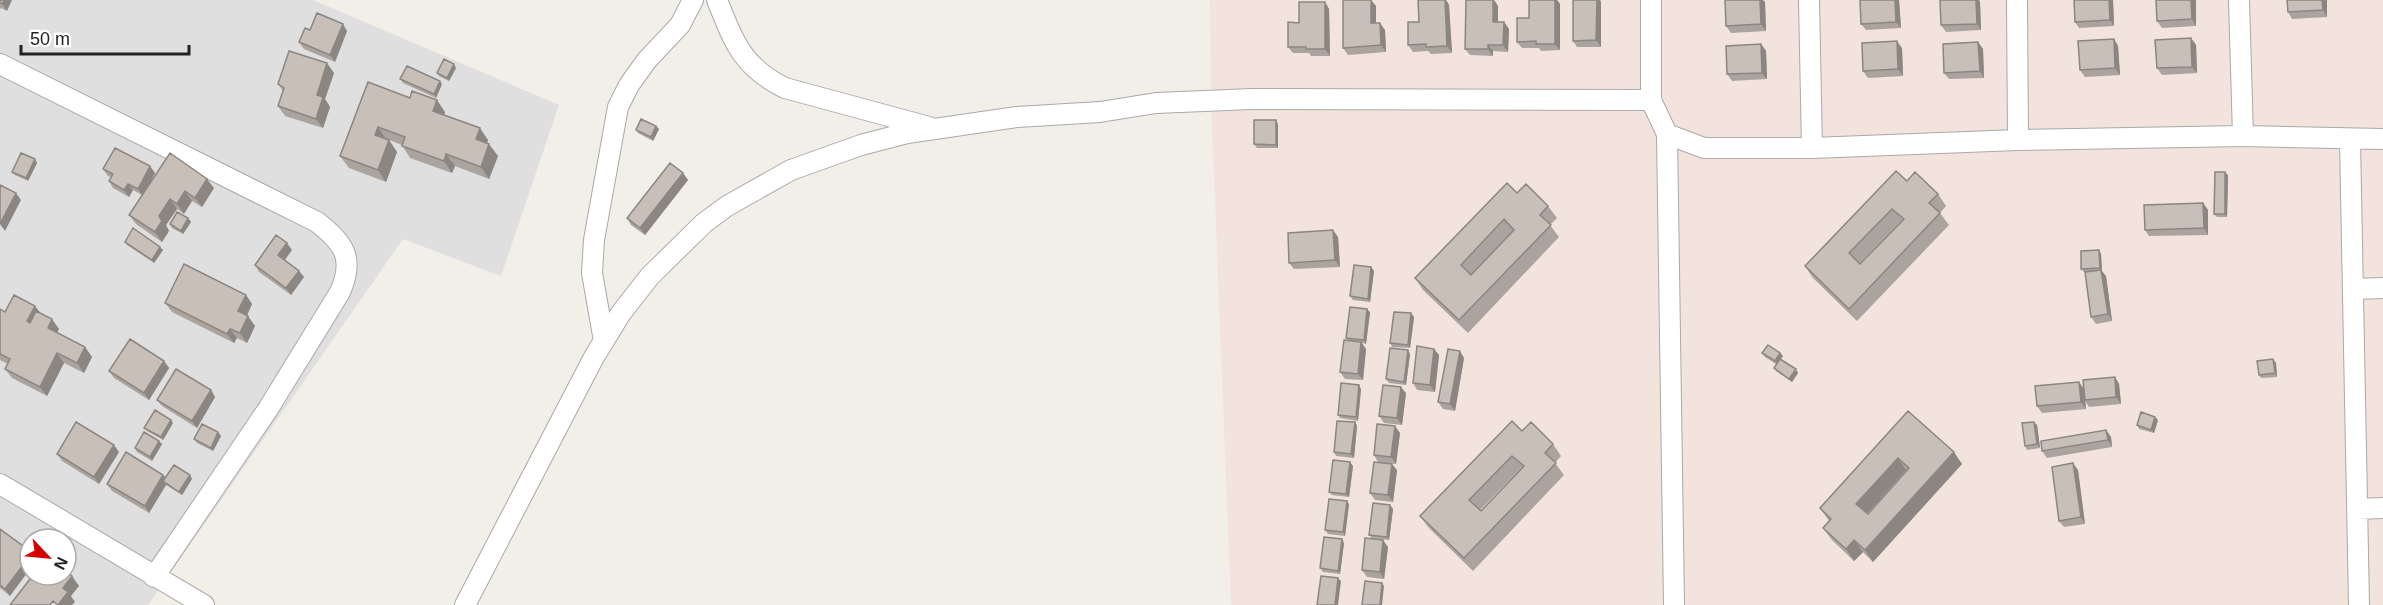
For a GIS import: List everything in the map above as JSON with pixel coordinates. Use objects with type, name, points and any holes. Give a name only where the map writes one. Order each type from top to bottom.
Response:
[{"type":"street","points":[[604,341],[592,273],[594,240],[618,107],[628,85],[647,60],[680,25],[693,0]]},
{"type":"street","points":[[717,0],[735,45],[753,68],[770,81],[785,88],[934,129]]},
{"type":"street","points":[[1651,0],[1651,100],[1667,134],[1674,605]]},
{"type":"street","points":[[1809,0],[1812,148]]},
{"type":"street","points":[[2017,0],[2018,140]]},
{"type":"street","points":[[2239,0],[2243,136]]},
{"type":"street","points":[[0,64],[317,222],[336,237],[348,266],[347,276],[340,292],[268,409],[154,577]]},
{"type":"street","points":[[465,605],[604,341],[621,313],[650,276],[704,223],[727,206],[791,170],[861,145],[934,129],[1017,117],[1100,112],[1156,103],[1252,99],[1651,100]]},
{"type":"street","points":[[1667,134],[1704,148],[1812,148],[2018,140],[2243,136],[2383,139]]},
{"type":"street","points":[[2350,140],[2359,605]]},
{"type":"street","points":[[2353,289],[2383,288]]},
{"type":"street","points":[[0,484],[204,605]]},
{"type":"street","points":[[2357,509],[2383,508]]},
{"type":"shaded area","points":[[0,0],[313,0],[559,105],[501,276],[403,239],[148,605],[0,605]]},
{"type":"shaded area","points":[[1210,0],[2383,0],[2383,605],[1231,605],[1211,101]]},
{"type":"building","points":[[1343,0],[1371,0],[1371,23],[1380,23],[1381,45],[1343,48]]},
{"type":"building","points":[[1418,0],[1445,0],[1447,46],[1408,45],[1408,22],[1419,22]]},
{"type":"building","points":[[1466,0],[1493,0],[1493,22],[1504,22],[1503,45],[1488,45],[1488,49],[1465,49]]},
{"type":"building","points":[[1529,0],[1555,0],[1555,44],[1536,44],[1536,41],[1517,42],[1517,18],[1529,18]]},
{"type":"building","points":[[1573,0],[1597,0],[1596,40],[1573,41]]},
{"type":"building","points":[[1725,0],[1760,0],[1761,24],[1726,26]]},
{"type":"building","points":[[1860,0],[1895,0],[1896,22],[1861,24]]},
{"type":"building","points":[[1940,0],[1976,0],[1977,24],[1941,25]]},
{"type":"building","points":[[2074,0],[2109,0],[2110,20],[2075,22]]},
{"type":"building","points":[[2156,0],[2191,0],[2192,19],[2157,21]]},
{"type":"building","points":[[2287,0],[2322,0],[2323,10],[2288,12]]},
{"type":"building","points":[[1299,2],[1325,2],[1325,49],[1288,47],[1288,22],[1299,23]]},
{"type":"building","points":[[317,13],[343,24],[330,55],[299,42],[305,28],[310,30]]},
{"type":"building","points":[[2191,38],[2192,67],[2157,68],[2155,40]]},
{"type":"building","points":[[2114,39],[2115,68],[2080,70],[2078,41]]},
{"type":"building","points":[[1897,41],[1898,69],[1863,71],[1862,43]]},
{"type":"building","points":[[1978,42],[1980,71],[1944,73],[1943,44]]},
{"type":"building","points":[[1761,44],[1762,73],[1727,74],[1726,46]]},
{"type":"building","points":[[289,51],[327,63],[317,95],[323,97],[316,119],[278,106],[284,88],[278,84]]},
{"type":"building","points":[[444,59],[454,64],[447,78],[437,73]]},
{"type":"building","points":[[407,66],[440,81],[434,94],[400,79]]},
{"type":"building","points":[[368,82],[410,98],[412,91],[437,100],[433,111],[480,128],[476,139],[489,144],[481,167],[446,154],[444,161],[402,146],[405,137],[378,127],[375,135],[389,140],[378,170],[340,156]]},
{"type":"building","points":[[641,119],[656,126],[651,137],[636,130]]},
{"type":"building","points":[[1254,120],[1276,120],[1276,145],[1254,144]]},
{"type":"building","points":[[115,148],[150,166],[138,189],[128,184],[124,190],[109,181],[113,174],[103,169]]},
{"type":"building","points":[[21,153],[35,159],[26,178],[12,172]]},
{"type":"building","points":[[170,153],[207,179],[195,198],[185,191],[177,204],[170,199],[159,216],[162,221],[155,232],[129,215]]},
{"type":"building","points":[[670,163],[683,173],[640,228],[627,218]]},
{"type":"building","points":[[1896,171],[1907,181],[1915,172],[1938,194],[1929,203],[1940,213],[1849,309],[1805,266]],"holes":[[[1892,209],[1904,219],[1860,264],[1849,253]]]},
{"type":"building","points":[[2215,172],[2225,172],[2225,214],[2214,214]]},
{"type":"building","points":[[1507,183],[1517,193],[1526,184],[1548,206],[1540,215],[1551,225],[1459,320],[1415,278]],"holes":[[[1504,219],[1514,230],[1471,275],[1461,265]]]},
{"type":"building","points":[[0,185],[16,193],[0,224]]},
{"type":"building","points":[[2203,203],[2204,228],[2145,230],[2144,205]]},
{"type":"building","points":[[177,212],[188,218],[181,231],[170,224]]},
{"type":"building","points":[[133,228],[160,247],[152,260],[125,242]]},
{"type":"building","points":[[1333,230],[1335,260],[1289,263],[1288,233]]},
{"type":"building","points":[[276,235],[287,243],[278,255],[299,271],[286,288],[255,265]]},
{"type":"building","points":[[2099,250],[2100,268],[2081,269],[2081,251]]},
{"type":"building","points":[[184,264],[246,295],[238,311],[248,316],[240,333],[230,329],[227,334],[165,303]]},
{"type":"building","points":[[1354,265],[1371,267],[1368,299],[1350,296]]},
{"type":"building","points":[[2101,270],[2108,314],[2091,317],[2085,272]]},
{"type":"building","points":[[14,295],[35,306],[27,321],[30,323],[36,311],[52,319],[48,328],[85,347],[77,363],[57,353],[40,387],[5,369],[10,359],[0,354],[0,309],[5,312]]},
{"type":"building","points":[[1350,307],[1367,309],[1364,340],[1346,338]]},
{"type":"building","points":[[1394,312],[1411,313],[1408,345],[1390,343]]},
{"type":"building","points":[[130,339],[164,361],[144,393],[109,371]]},
{"type":"building","points":[[1344,340],[1361,342],[1358,374],[1340,372]]},
{"type":"building","points":[[1768,345],[1780,353],[1775,361],[1762,353]]},
{"type":"building","points":[[1417,346],[1434,349],[1430,385],[1413,383]]},
{"type":"building","points":[[1390,348],[1408,350],[1404,382],[1386,379]]},
{"type":"building","points":[[1448,349],[1460,351],[1450,404],[1438,402]]},
{"type":"building","points":[[1780,359],[1796,369],[1789,379],[1774,368]]},
{"type":"building","points":[[2273,359],[2275,373],[2259,375],[2257,361]]},
{"type":"building","points":[[176,369],[211,390],[192,421],[157,400]]},
{"type":"building","points":[[2115,377],[2116,397],[2085,400],[2083,380]]},
{"type":"building","points":[[2079,382],[2081,402],[2037,406],[2035,386]]},
{"type":"building","points":[[1341,383],[1359,385],[1356,417],[1338,415]]},
{"type":"building","points":[[1383,385],[1401,387],[1397,418],[1379,416]]},
{"type":"building","points":[[155,410],[171,420],[161,437],[144,428]]},
{"type":"building","points":[[1908,411],[1954,452],[1865,550],[1854,540],[1846,549],[1823,528],[1831,519],[1820,508]],"holes":[[[1898,458],[1909,468],[1868,514],[1856,504]]]},
{"type":"building","points":[[2141,412],[2155,417],[2151,430],[2137,425]]},
{"type":"building","points":[[1337,421],[1355,422],[1351,454],[1334,452]]},
{"type":"building","points":[[1512,421],[1522,431],[1531,422],[1553,444],[1545,453],[1556,463],[1464,558],[1420,516]],"holes":[[[1512,456],[1524,466],[1481,511],[1469,500]]]},
{"type":"building","points":[[76,422],[114,445],[94,477],[57,454]]},
{"type":"building","points":[[2034,422],[2037,444],[2025,446],[2022,423]]},
{"type":"building","points":[[202,424],[218,432],[211,448],[194,439]]},
{"type":"building","points":[[1377,424],[1395,426],[1391,457],[1374,455]]},
{"type":"building","points":[[2106,430],[2108,440],[2042,451],[2041,441]]},
{"type":"building","points":[[144,432],[159,441],[150,457],[135,448]]},
{"type":"building","points":[[126,452],[163,475],[145,506],[107,484]]},
{"type":"building","points":[[1333,460],[1350,462],[1346,494],[1329,492]]},
{"type":"building","points":[[1374,462],[1392,464],[1388,495],[1370,493]]},
{"type":"building","points":[[2073,463],[2081,517],[2059,521],[2052,467]]},
{"type":"building","points":[[174,465],[190,475],[179,492],[163,481]]},
{"type":"building","points":[[1329,499],[1347,501],[1343,532],[1325,530]]},
{"type":"building","points":[[1373,503],[1390,505],[1387,537],[1369,535]]},
{"type":"building","points":[[0,529],[18,542],[18,572],[5,589],[0,585]]},
{"type":"building","points":[[1324,537],[1342,539],[1338,571],[1320,568]]},
{"type":"building","points":[[1365,538],[1383,540],[1380,572],[1362,570]]},
{"type":"building","points":[[1321,576],[1338,578],[1335,605],[1317,605]]},
{"type":"building","points":[[1365,581],[1382,583],[1380,605],[1362,605]]},
{"type":"building","points":[[24,587],[64,587],[68,592],[58,605],[53,601],[50,605],[10,605]]}]
